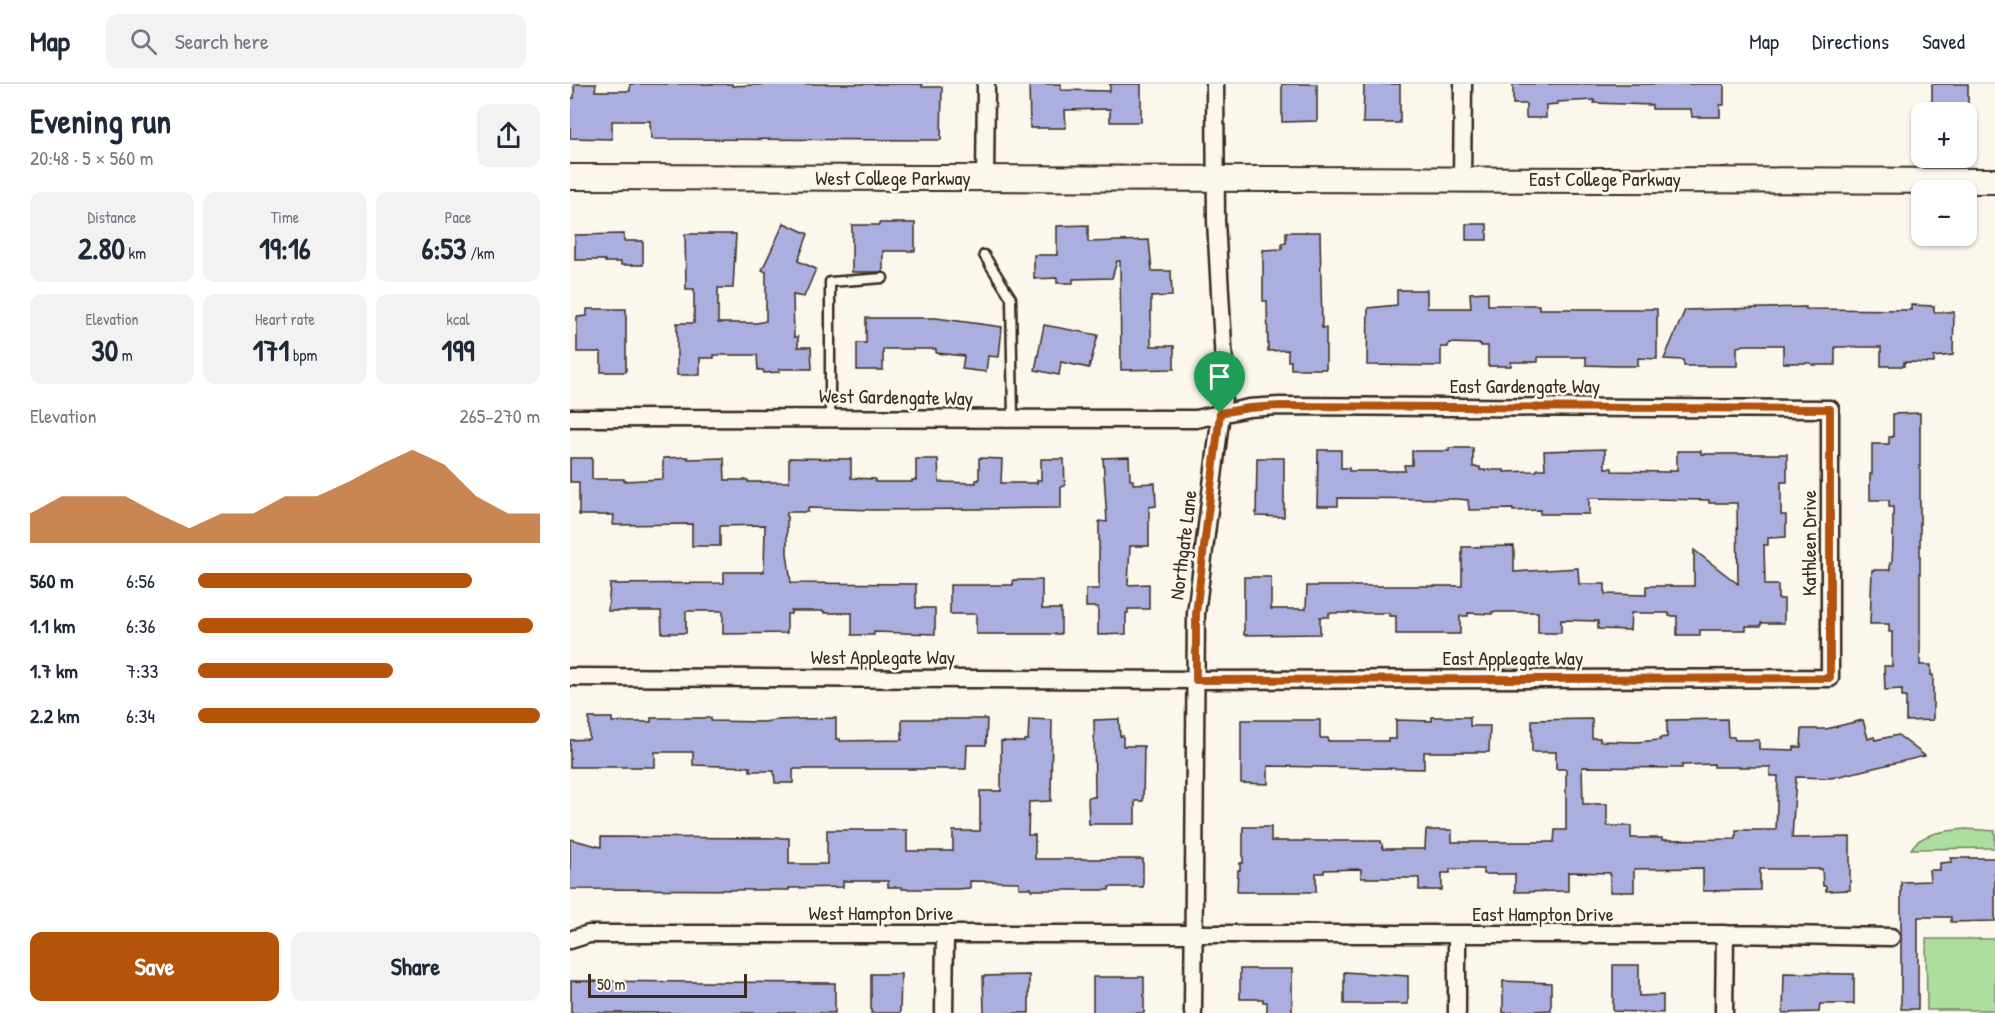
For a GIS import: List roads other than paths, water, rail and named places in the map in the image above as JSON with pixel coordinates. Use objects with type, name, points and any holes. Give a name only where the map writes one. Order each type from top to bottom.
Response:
[{"type":"main road","name":"West College Parkway","points":[[570,177],[1215,179]]},
{"type":"main road","name":"East College Parkway","points":[[1215,179],[1995,181]]},
{"type":"street","points":[[985,179],[986,84]]},
{"type":"street","name":"Northgate Lane","points":[[1192,1013],[1196,614],[1225,381],[1215,179],[1215,84]]},
{"type":"street","points":[[1462,179],[1463,84]]},
{"type":"street","name":"East Gardengate Way","points":[[1220,413],[1280,406],[1830,409]]},
{"type":"street","name":"Kathleen Drive","points":[[1830,409],[1830,678]]},
{"type":"street","name":"West Gardengate Way","points":[[570,418],[1196,419],[1220,413]]},
{"type":"street","name":"West Applegate Way","points":[[570,677],[1196,680]]},
{"type":"street","name":"East Applegate Way","points":[[1196,680],[1830,678]]},
{"type":"street","name":"West Hampton Drive","points":[[570,940],[589,934],[1194,935]]},
{"type":"street","points":[[944,1013],[945,934]]},
{"type":"street","points":[[1724,1013],[1725,934]]},
{"type":"street","name":"East Hampton Drive","points":[[1194,935],[1725,934],[1891,937]]},
{"type":"street","points":[[1457,935],[1457,1013]]},
{"type":"lane","points":[[984,255],[1011,298],[1013,419]]},
{"type":"lane","points":[[830,418],[830,282],[883,279]]}]
